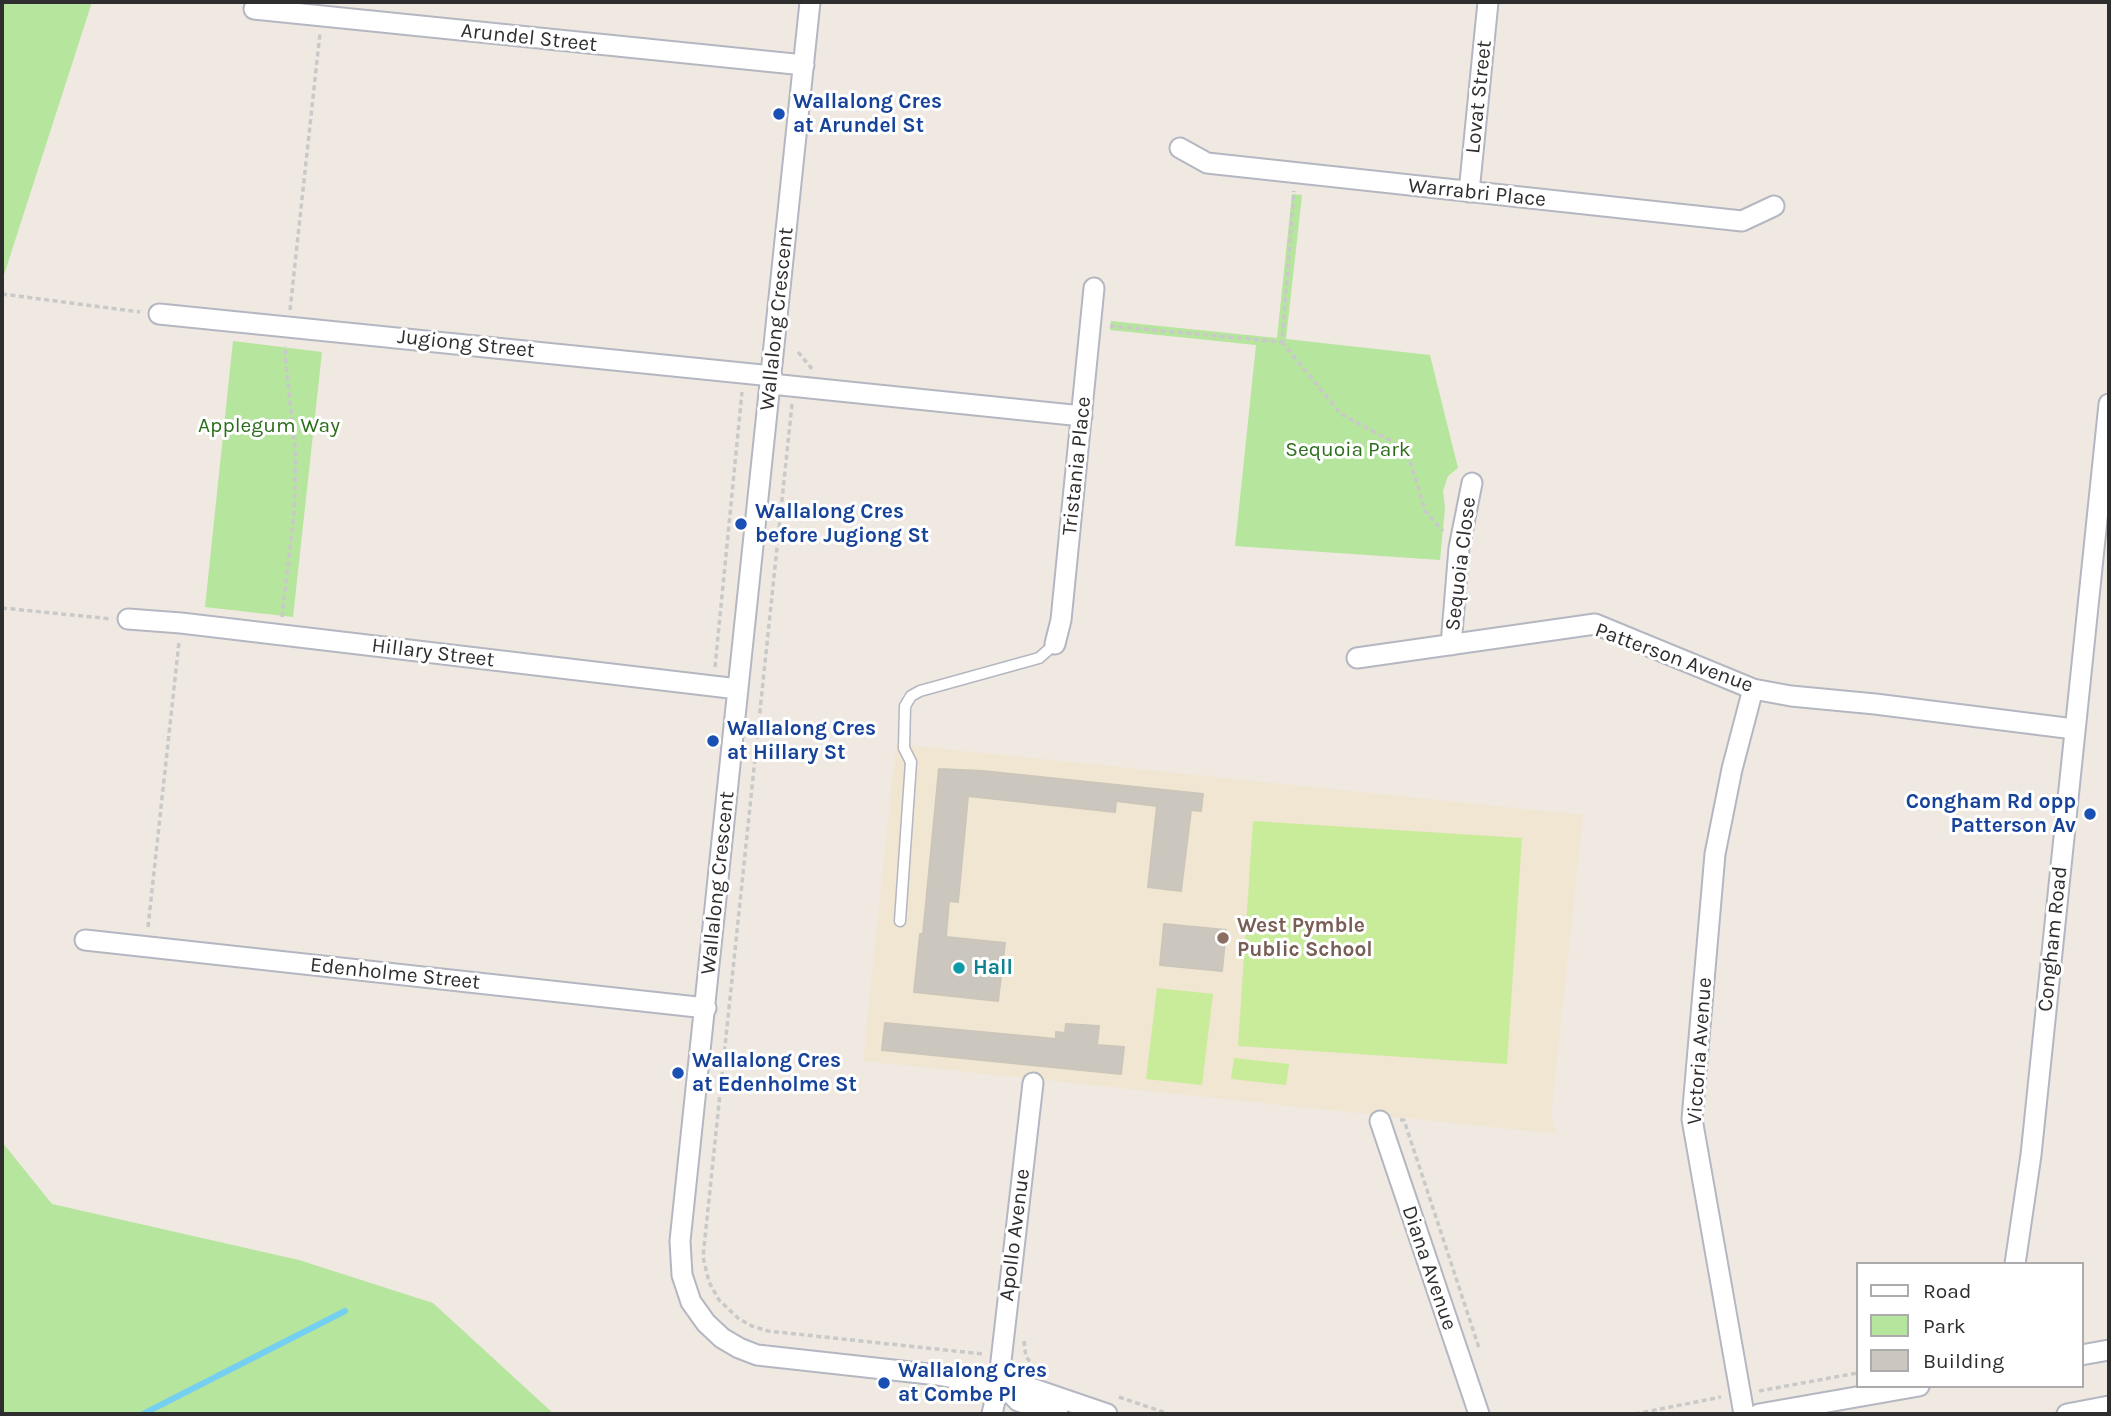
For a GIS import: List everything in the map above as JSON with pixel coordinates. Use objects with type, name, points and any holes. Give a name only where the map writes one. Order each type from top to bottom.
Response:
[{"type":"street","name":"Wallalong Crescent","points":[[810,2],[679,1258],[682,1275],[691,1302],[706,1323],[722,1338],[757,1355],[938,1374],[1002,1388],[1025,1385],[1107,1414]]},
{"type":"street","name":"Lovat Street","points":[[1469,192],[1488,2]]},
{"type":"street","name":"Arundel Street","points":[[254,9],[804,65]]},
{"type":"street","name":"Warrabri Place","points":[[1180,148],[1208,163],[1742,221],[1774,206]]},
{"type":"street","name":"Tristania Place","points":[[1055,644],[1061,620],[1094,288]]},
{"type":"street","name":"Jugiong Street","points":[[159,314],[289,326],[1082,416]]},
{"type":"street","name":"Congham Road","points":[[2015,1262],[2031,1155],[2109,404]]},
{"type":"street","name":"Sequoia Close","points":[[1451,645],[1459,548],[1472,483]]},
{"type":"street","name":"Hillary Street","points":[[128,619],[738,689]]},
{"type":"street","name":"Patterson Avenue","points":[[1357,659],[1595,624],[1753,689],[1791,696],[2074,729]]},
{"type":"street","name":"Victoria Avenue","points":[[1744,1414],[1692,1119],[1715,854],[1731,769],[1753,689]]},
{"type":"street","name":"Edenholme Street","points":[[85,940],[706,1008]]},
{"type":"street","name":"Apollo Avenue","points":[[992,1414],[1002,1388],[1033,1083]]},
{"type":"street","name":"Diana Avenue","points":[[1380,1121],[1479,1414]]},
{"type":"street","points":[[2083,1355],[2109,1350]]},
{"type":"street","name":"Wallalong Crescent","points":[[1002,1388],[1018,1401],[1058,1414]]},
{"type":"street","points":[[1759,1414],[1908,1388]]},
{"type":"street","points":[[2067,1414],[2109,1406]]},
{"type":"lane","points":[[900,921],[911,762],[904,748],[905,706],[911,696],[920,691],[1039,658],[1055,644]]},
{"type":"path","points":[[280,635],[295,513],[296,471],[285,355],[322,17]]},
{"type":"path","points":[[1295,172],[1282,342],[1341,414],[1391,441],[1409,457],[1425,511],[1459,548]]},
{"type":"path","points":[[2,294],[159,314]]},
{"type":"path","points":[[1091,324],[1282,342]]},
{"type":"path","points":[[715,671],[743,387]]},
{"type":"path","points":[[793,399],[704,1257],[709,1282],[719,1300],[738,1318],[768,1331],[985,1354]]},
{"type":"path","points":[[2,608],[128,619]]},
{"type":"path","points":[[146,947],[181,623]]},
{"type":"path","points":[[1404,1120],[1482,1358]]},
{"type":"path","points":[[1025,1330],[1026,1357],[1033,1366],[1043,1372]]},
{"type":"path","points":[[1759,1391],[1856,1373]]},
{"type":"path","points":[[1117,1397],[1169,1414]]},
{"type":"path","points":[[1635,1414],[1721,1398]]},
{"type":"shaded area","name":"West Pymble Public School","points":[[896,744],[1583,815],[1551,1116],[1557,1134],[863,1061]]},
{"type":"green space","points":[[2,2],[92,2],[2,281]]},
{"type":"green space","name":"Sequoia Park","points":[[1292,194],[1302,195],[1286,339],[1430,355],[1458,468],[1448,476],[1443,491],[1445,508],[1440,560],[1235,546],[1256,345],[1110,330],[1111,321],[1277,338]]},
{"type":"green space","name":"Applegum Way","points":[[233,341],[322,352],[293,617],[205,607]]},
{"type":"green space","points":[[1253,821],[1522,838],[1507,1064],[1238,1046]]},
{"type":"green space","points":[[1157,988],[1213,994],[1202,1085],[1146,1079]]},
{"type":"green space","points":[[1234,1058],[1289,1064],[1286,1085],[1231,1079]]},
{"type":"green space","points":[[2,1142],[52,1204],[299,1260],[433,1303],[554,1414],[2,1414]]},
{"type":"building","points":[[939,769],[983,771],[1203,794],[1201,811],[1191,810],[1181,891],[1148,887],[1157,806],[1116,801],[1115,812],[968,796],[958,902],[949,901],[946,937],[1005,943],[998,1001],[914,992],[920,934],[923,934]]},
{"type":"building","points":[[1164,924],[1226,930],[1222,971],[1160,965]]},
{"type":"building","points":[[885,1023],[1056,1039],[1056,1032],[1065,1033],[1066,1024],[1099,1026],[1097,1045],[1124,1047],[1121,1074],[882,1050]]},
{"type":"waterway","points":[[143,1414],[345,1311]]},
{"type":"place","name":"Wallalong Cres at Arundel St","points":[[779,114]]},
{"type":"place","name":"Wallalong Cres before Jugiong St","points":[[741,524]]},
{"type":"place","name":"Wallalong Cres at Hillary St","points":[[713,741]]},
{"type":"place","name":"Congham Rd opp Patterson Av","points":[[2090,814]]},
{"type":"place","name":"West Pymble Public School","points":[[1223,938]]},
{"type":"place","name":"Hall","points":[[959,968]]},
{"type":"place","name":"Wallalong Cres at Edenholme St","points":[[678,1073]]},
{"type":"place","name":"Wallalong Cres at Combe Pl","points":[[884,1383]]}]
